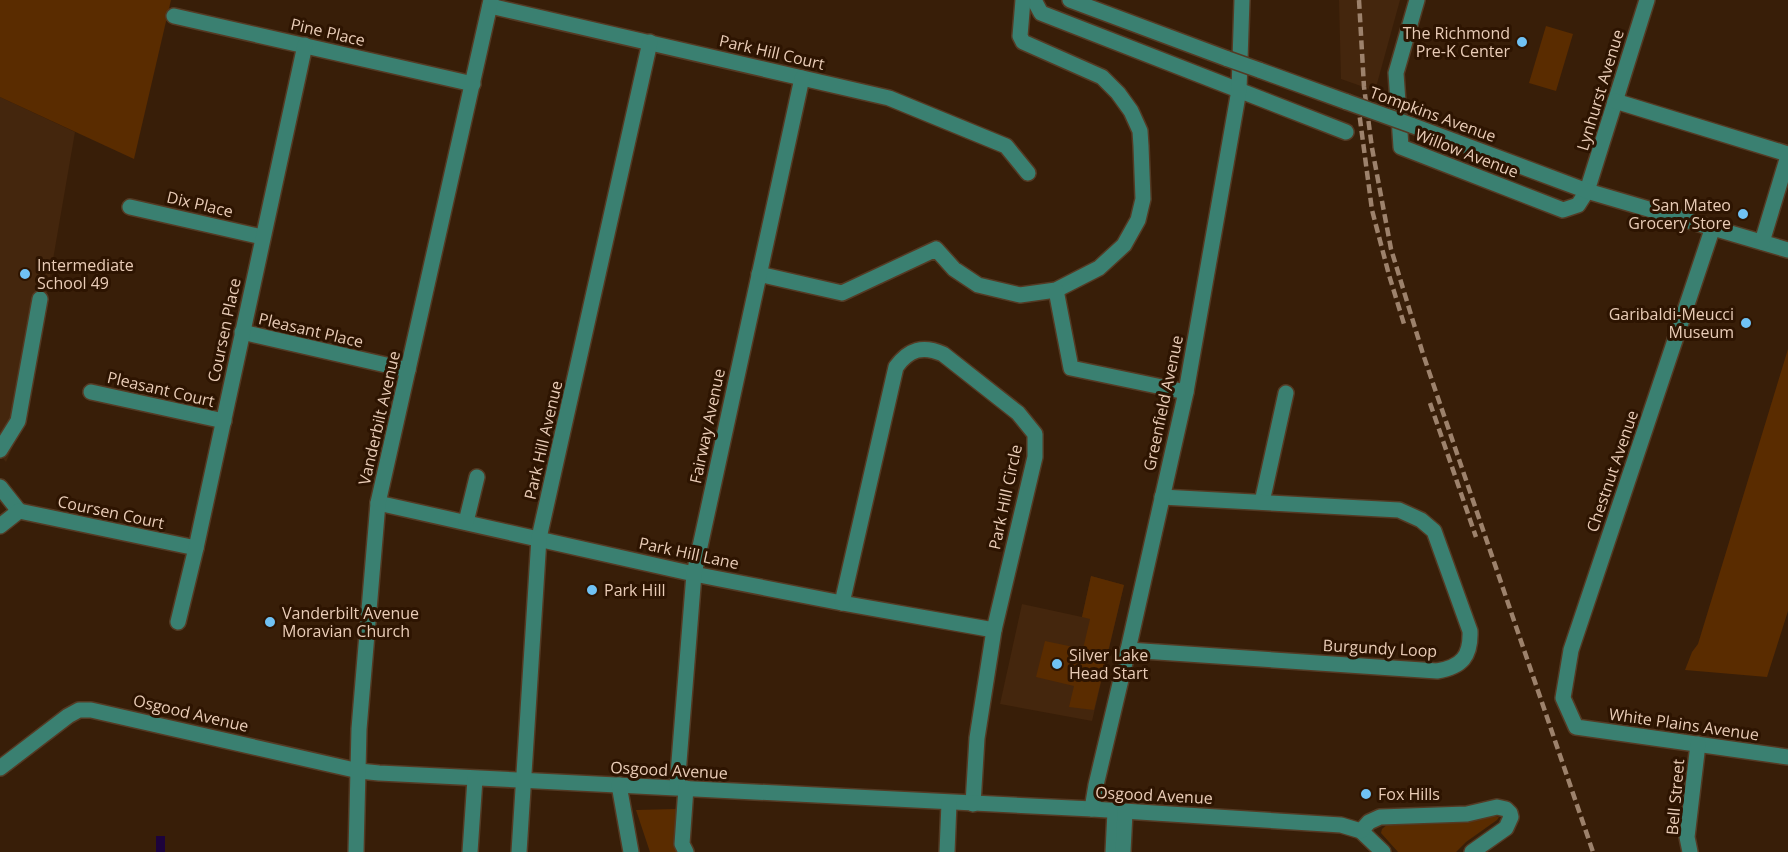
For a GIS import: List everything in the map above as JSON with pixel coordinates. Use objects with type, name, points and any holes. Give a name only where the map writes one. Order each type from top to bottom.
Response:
[{"type":"street","points":[[759,274],[842,293],[936,249],[954,269],[978,285],[1020,295],[1056,290],[1099,268],[1124,245],[1137,223],[1143,199],[1140,131],[1119,93],[1102,78],[1023,42],[1020,36],[1023,0]]},
{"type":"street","points":[[1034,0],[1041,14],[1346,132]]},
{"type":"street","name":"Tompkins Avenue","points":[[1070,0],[1587,191],[1788,250]]},
{"type":"street","name":"Greenfield Avenue","points":[[1092,809],[1186,392],[1239,90],[1242,0]]},
{"type":"street","name":"Willow Avenue","points":[[1417,0],[1395,73],[1401,147],[1563,210],[1578,205],[1587,191]]},
{"type":"street","name":"Lynhurst Avenue","points":[[1587,191],[1647,0]]},
{"type":"street","name":"Park Hill Court","points":[[491,3],[889,98],[1006,146],[1028,173]]},
{"type":"street","name":"Vanderbilt Avenue","points":[[356,852],[359,729],[378,503],[491,3]]},
{"type":"street","name":"Pine Place","points":[[174,16],[473,84]]},
{"type":"street","name":"Park Hill Avenue","points":[[519,852],[539,538],[650,42]]},
{"type":"street","name":"Coursen Place","points":[[178,622],[305,45]]},
{"type":"street","name":"Fairway Avenue","points":[[686,852],[682,844],[681,787],[694,574],[802,78]]},
{"type":"street","points":[[1615,101],[1788,155],[1762,242]]},
{"type":"street","name":"Dix Place","points":[[130,207],[262,237]]},
{"type":"street","name":"Chestnut Avenue","points":[[1576,727],[1563,698],[1571,650],[1713,227]]},
{"type":"street","points":[[1056,290],[1071,368],[1186,392]]},
{"type":"street","points":[[0,450],[18,421],[40,299]]},
{"type":"street","name":"Pleasant Place","points":[[242,332],[408,370]]},
{"type":"street","name":"Park Hill Circle","points":[[842,603],[896,367],[906,354],[914,350],[933,349],[943,354],[1018,413],[1035,434],[1035,457],[994,630],[977,738],[973,804]]},
{"type":"street","name":"Pleasant Court","points":[[91,392],[224,421]]},
{"type":"street","points":[[1262,502],[1286,393]]},
{"type":"street","points":[[466,522],[477,477]]},
{"type":"street","points":[[0,487],[19,511],[0,526]]},
{"type":"street","name":"Burgundy Loop","points":[[1128,650],[1437,671],[1451,669],[1461,662],[1470,645],[1470,631],[1434,531],[1421,520],[1399,510],[1162,497]]},
{"type":"street","name":"Park Hill Lane","points":[[378,503],[694,574],[994,630]]},
{"type":"street","name":"Coursen Court","points":[[19,511],[196,548]]},
{"type":"street","name":"Osgood Avenue","points":[[0,768],[68,716],[80,710],[91,710],[359,771],[1092,809],[1341,825],[1360,831]]},
{"type":"street","name":"White Plains Avenue","points":[[1576,727],[1788,757]]},
{"type":"street","name":"Bell Street","points":[[1690,852],[1687,837],[1698,744]]},
{"type":"street","points":[[470,852],[475,778]]},
{"type":"street","points":[[619,785],[631,852]]},
{"type":"street","points":[[946,852],[949,802]]},
{"type":"street","points":[[1383,852],[1360,831],[1369,822],[1380,817],[1467,814],[1497,807],[1506,809],[1511,817],[1506,828],[1472,852]]},
{"type":"street","points":[[1113,852],[1120,811]]},
{"type":"street","points":[[1120,811],[1123,852]]},
{"type":"shaded area","points":[[0,0],[171,0],[134,159],[0,97]]},
{"type":"shaded area","points":[[1339,0],[1400,0],[1375,91],[1341,79]]},
{"type":"shaded area","points":[[1546,26],[1573,34],[1556,91],[1529,83]]},
{"type":"shaded area","name":"Intermediate School 49","points":[[0,97],[75,132],[26,416],[6,462],[0,455]]},
{"type":"shaded area","points":[[1788,349],[1788,611],[1767,677],[1685,670],[1698,644]]},
{"type":"shaded area","name":"Silver Lake Head Start","points":[[1091,576],[1124,585],[1092,721],[1000,704],[1022,604],[1082,617]]},
{"type":"shaded area","points":[[1091,576],[1124,585],[1094,710],[1069,707],[1074,686],[1036,677],[1045,641],[1083,649],[1090,619],[1082,617]]},
{"type":"shaded area","points":[[676,809],[675,844],[679,852],[650,852],[636,810]]},
{"type":"shaded area","points":[[1499,817],[1497,820],[1456,852],[1398,852],[1381,833],[1389,823],[1456,822]]},
{"type":"shaded area","points":[[156,836],[165,836],[165,852],[156,852]]},
{"type":"railway","points":[[1359,0],[1364,87],[1372,148],[1391,249],[1423,354],[1593,852]]},
{"type":"railway","points":[[1358,104],[1372,210],[1404,324]]},
{"type":"railway","points":[[1430,403],[1476,537]]},
{"type":"place","name":"The Richmond Pre-K Center","points":[[1522,42]]},
{"type":"place","name":"San Mateo Grocery Store","points":[[1743,214]]},
{"type":"place","name":"Intermediate School 49","points":[[25,274]]},
{"type":"place","name":"Garibaldi-Meucci Museum","points":[[1746,323]]},
{"type":"place","name":"Park Hill","points":[[592,590]]},
{"type":"place","name":"Vanderbilt Avenue Moravian Church","points":[[270,622]]},
{"type":"place","name":"Silver Lake Head Start","points":[[1057,664]]},
{"type":"place","name":"Fox Hills","points":[[1366,794]]}]
